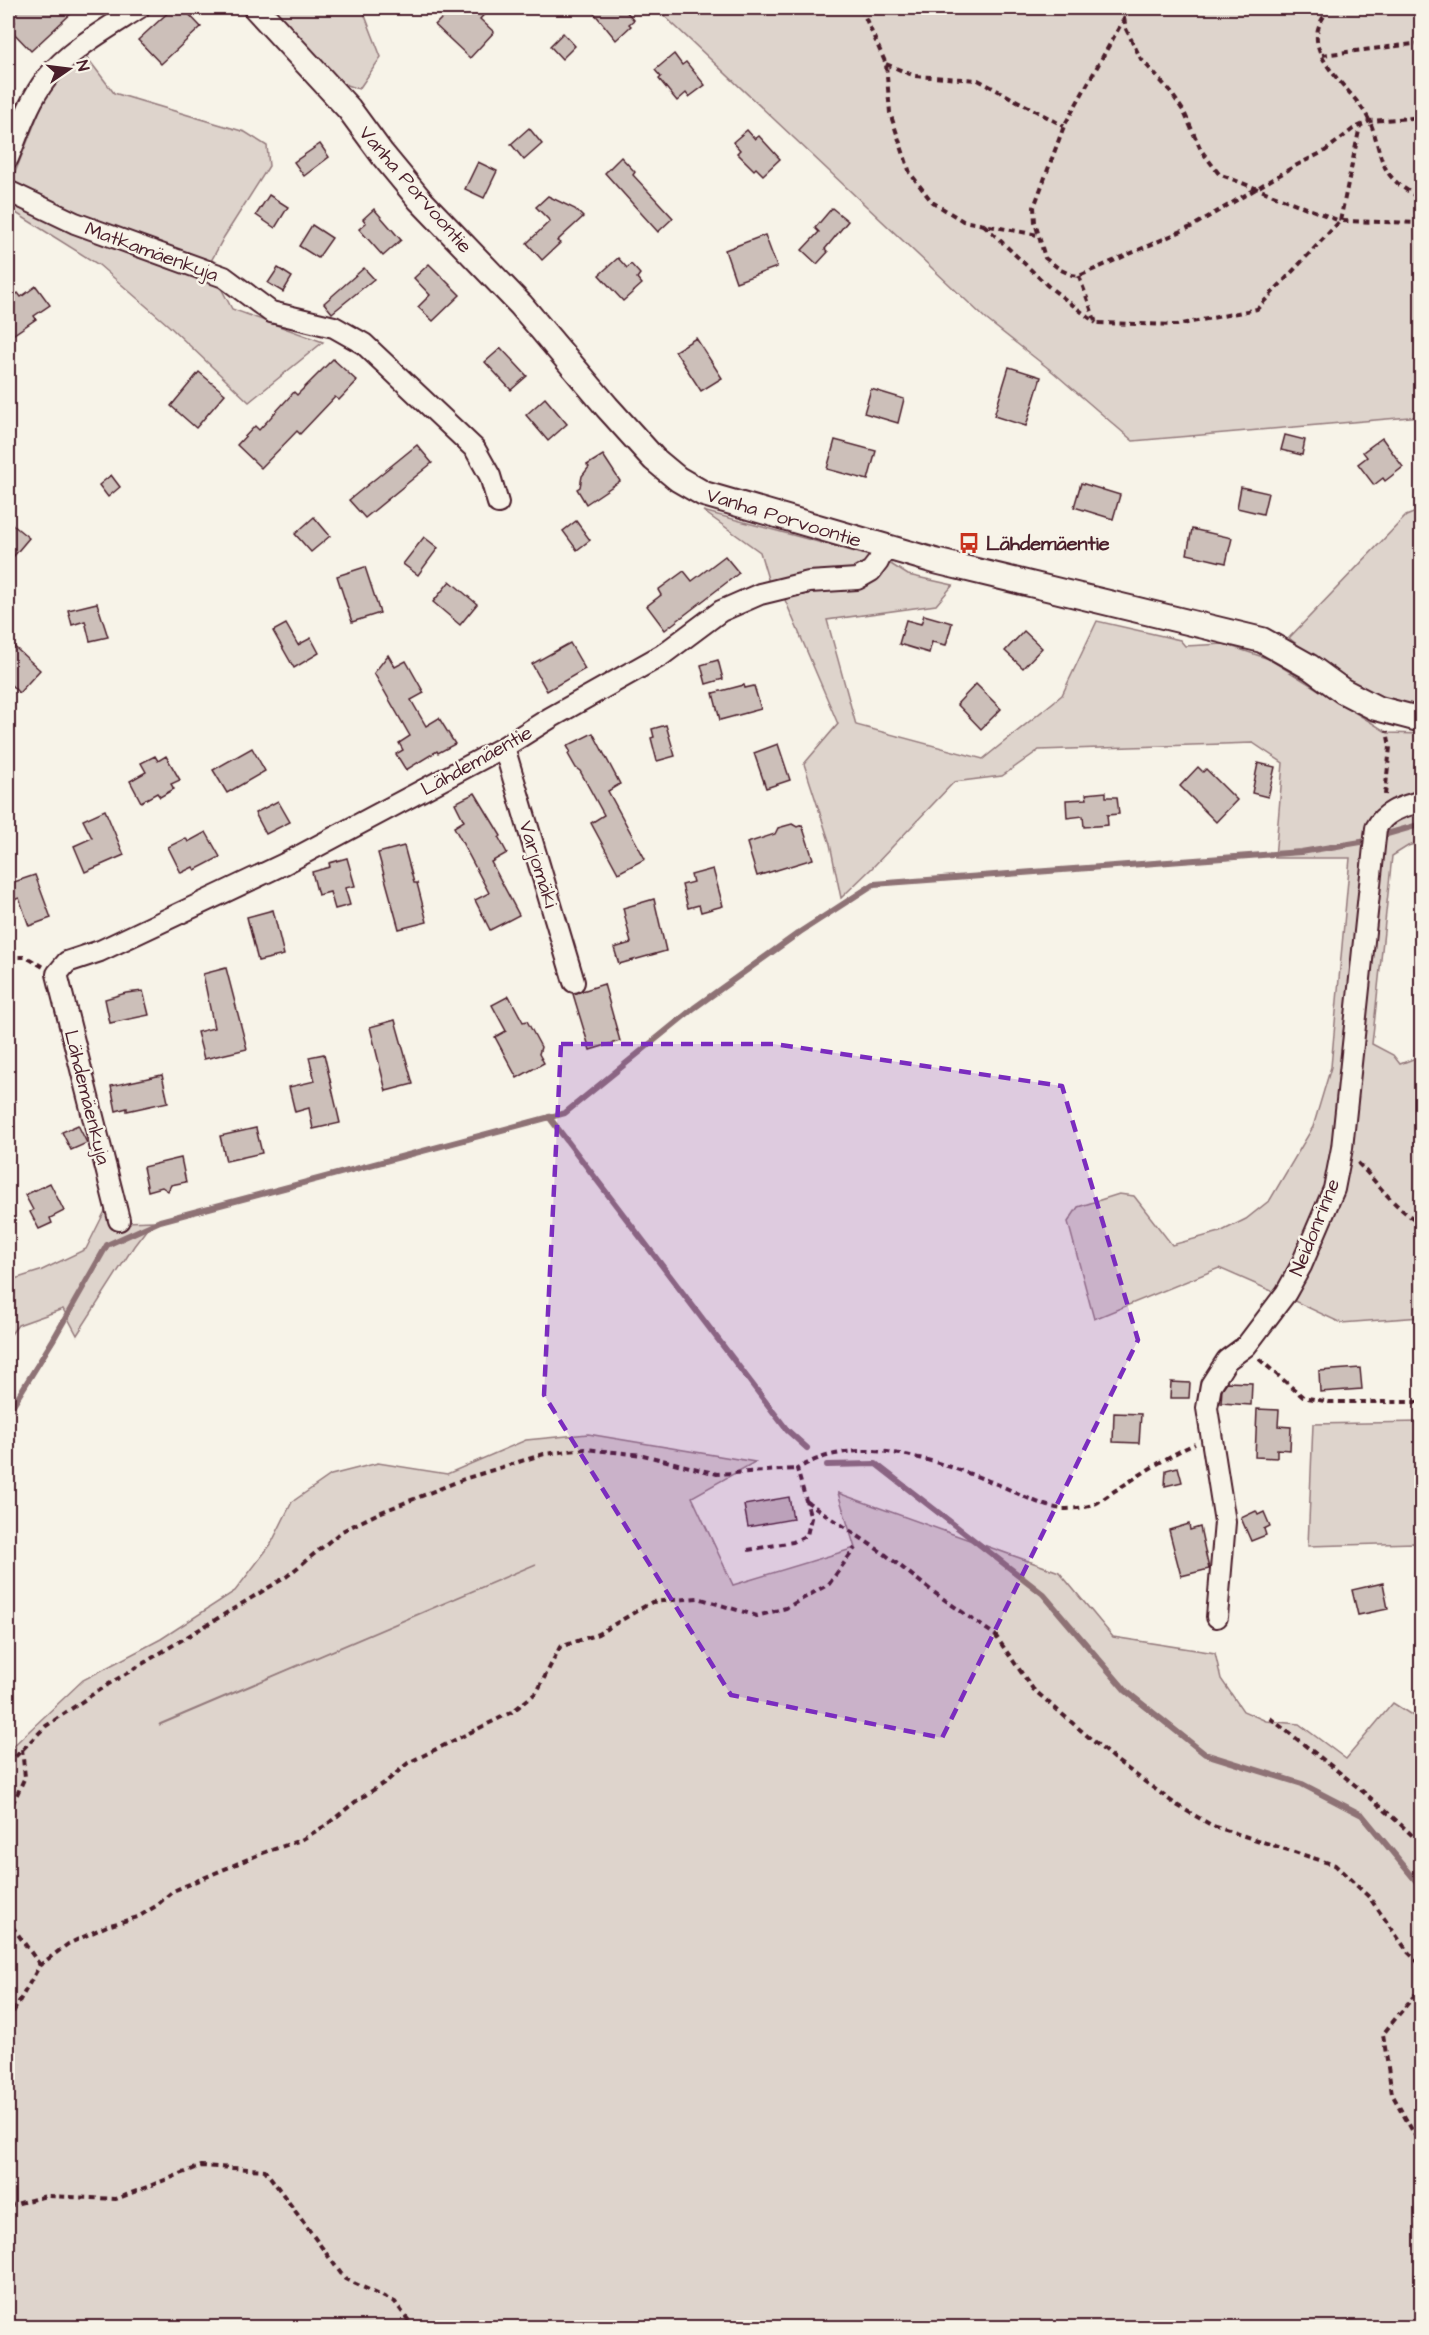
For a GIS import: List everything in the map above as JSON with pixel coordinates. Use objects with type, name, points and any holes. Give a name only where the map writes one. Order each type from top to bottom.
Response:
[{"type":"street","points":[[8,158],[35,96],[47,77],[78,50],[139,8]]},
{"type":"street","name":"Vanha Porvoontie","points":[[256,8],[349,110],[420,200],[521,305],[654,459],[678,479],[704,494],[885,547],[1053,591],[1262,640],[1376,708],[1422,720]]},
{"type":"street","name":"Matkamäenkuja","points":[[8,191],[75,223],[224,277],[271,312],[334,327],[364,344],[475,449],[490,476],[498,502]]},
{"type":"street","name":"Lähdemäentie","points":[[57,974],[67,962],[100,951],[284,864],[504,747],[550,718],[662,655],[721,610],[760,594],[809,582],[857,579],[871,571],[885,547]]},
{"type":"street","name":"Varjomäki","points":[[504,747],[574,982]]},
{"type":"street","points":[[1381,820],[1393,810],[1422,801]]},
{"type":"street","name":"Neidonrinne","points":[[1217,1617],[1225,1522],[1207,1408],[1211,1385],[1227,1360],[1246,1346],[1286,1293],[1301,1266],[1334,1189],[1342,1148],[1373,850],[1376,828],[1381,820]]},
{"type":"street","name":"Lähdemäenkuja","points":[[57,974],[119,1220]]},
{"type":"path","points":[[861,8],[886,64],[890,113],[910,173],[932,202],[963,221],[1039,235]]},
{"type":"path","points":[[1130,8],[1064,126],[1034,207],[1045,258],[1072,275],[1079,276],[1191,227],[1256,188],[1325,151],[1370,121],[1412,118],[1422,120]]},
{"type":"path","points":[[1330,8],[1318,26],[1317,38],[1322,55],[1370,121],[1380,159],[1389,175],[1422,200]]},
{"type":"path","points":[[1124,17],[1126,29],[1142,59],[1170,91],[1184,112],[1201,150],[1220,174],[1340,221],[1422,222]]},
{"type":"path","points":[[1322,55],[1422,43]]},
{"type":"path","points":[[886,64],[915,76],[978,80],[1064,126]]},
{"type":"path","points":[[984,225],[1048,286],[1096,323],[1177,324],[1257,309],[1340,221],[1360,126]]},
{"type":"path","points":[[1079,276],[1096,323]]},
{"type":"path","points":[[1376,708],[1388,733],[1390,747],[1381,820]]},
{"type":"path","points":[[8,957],[26,957],[57,974]]},
{"type":"path","points":[[1342,1148],[1391,1198],[1414,1219],[1422,1223]]},
{"type":"path","points":[[1246,1346],[1303,1397],[1329,1402],[1422,1402]]},
{"type":"path","points":[[8,1764],[46,1726],[99,1690],[286,1576],[342,1531],[379,1513],[464,1479],[544,1454],[585,1449],[643,1455],[717,1474],[797,1469],[810,1461],[846,1451],[875,1450],[900,1453],[990,1481],[1028,1498],[1061,1509],[1090,1506],[1148,1469],[1193,1445],[1212,1438]]},
{"type":"path","points":[[748,1550],[793,1542],[807,1535],[811,1518],[797,1469]]},
{"type":"path","points":[[806,1501],[886,1555],[932,1591],[995,1635],[1033,1689],[1113,1758],[1174,1804],[1214,1826],[1335,1864],[1369,1897],[1408,1952],[1422,1966]]},
{"type":"path","points":[[8,2020],[40,1965],[68,1944],[107,1926],[138,1917],[156,1906],[173,1891],[260,1854],[300,1840],[325,1826],[408,1763],[512,1712],[537,1692],[560,1647],[597,1634],[652,1602],[698,1598],[757,1616],[786,1608],[829,1584],[855,1548]]},
{"type":"path","points":[[1270,1718],[1341,1773],[1398,1821],[1422,1845]]},
{"type":"path","points":[[8,1814],[25,1777],[22,1748]]},
{"type":"path","points":[[8,1895],[12,1926],[40,1965]]},
{"type":"path","points":[[1422,1986],[1383,2034],[1392,2094],[1422,2148]]},
{"type":"path","points":[[8,2206],[46,2196],[116,2199],[201,2166],[265,2170],[345,2278],[395,2302],[414,2328]]},
{"type":"path","points":[[1413,2328],[1422,2312]]},
{"type":"highlighted area","points":[[561,1044],[774,1044],[1062,1086],[1138,1340],[942,1738],[731,1695],[544,1395]]},
{"type":"shaded area","points":[[273,8],[362,8],[381,57],[359,89],[336,81]]},
{"type":"shaded area","points":[[656,8],[1421,8],[1421,416],[1133,441],[1053,372],[987,320]]},
{"type":"shaded area","points":[[86,56],[114,93],[245,132],[267,146],[269,166],[209,265],[232,309],[323,342],[249,402],[168,325],[99,265],[8,208],[8,190],[48,90]]},
{"type":"shaded area","points":[[1421,510],[1421,713],[1404,710],[1336,676],[1289,638],[1406,516]]},
{"type":"shaded area","points":[[703,511],[874,557],[868,567],[770,586],[760,552]]},
{"type":"shaded area","points":[[886,561],[908,575],[953,585],[936,605],[827,620],[856,725],[983,759],[1062,695],[1097,621],[1180,640],[1185,646],[1224,644],[1269,659],[1388,733],[1421,734],[1421,842],[1408,846],[1392,856],[1372,1044],[1393,1055],[1400,1064],[1421,1056],[1421,1317],[1341,1323],[1290,1299],[1329,1228],[1345,1179],[1337,1131],[1322,1206],[1276,1293],[1219,1268],[1094,1319],[1068,1222],[1078,1207],[1119,1194],[1134,1196],[1172,1245],[1220,1232],[1246,1219],[1270,1200],[1313,1127],[1331,1067],[1350,858],[1275,858],[1283,763],[1253,743],[1039,750],[1002,776],[954,782],[841,898],[830,844],[804,764],[838,724],[782,593]]},
{"type":"shaded area","points":[[109,1203],[125,1222],[153,1221],[134,1246],[77,1335],[63,1309],[18,1325],[8,1338],[8,1281],[40,1271],[86,1249]]},
{"type":"shaded area","points":[[1422,1422],[1421,1597],[1415,1543],[1308,1546],[1313,1424]]},
{"type":"shaded area","points":[[588,1434],[755,1462],[692,1497],[733,1585],[855,1548],[838,1493],[1059,1572],[1113,1637],[1215,1653],[1221,1679],[1243,1711],[1266,1721],[1299,1724],[1346,1759],[1393,1703],[1421,1721],[1421,2327],[8,2327],[8,1751],[83,1680],[161,1639],[235,1591],[271,1544],[292,1502],[331,1475],[378,1463],[447,1474],[526,1440]],"holes":[[[536,1564],[159,1725],[160,1724]]]},
{"type":"building","points":[[21,8],[77,8],[31,51],[9,28],[15,22],[10,18]]},
{"type":"building","points":[[173,8],[183,8],[201,27],[161,64],[138,40]]},
{"type":"building","points":[[452,8],[490,8],[480,19],[494,32],[470,58],[435,25]]},
{"type":"building","points":[[590,8],[623,8],[634,20],[616,40]]},
{"type":"building","points":[[563,33],[575,46],[562,59],[550,46]]},
{"type":"building","points":[[674,54],[682,65],[686,62],[705,85],[689,97],[686,93],[677,101],[659,79],[661,77],[655,70]]},
{"type":"building","points":[[529,128],[542,144],[524,160],[511,144]]},
{"type":"building","points":[[747,130],[755,139],[759,136],[780,159],[763,175],[756,168],[754,170],[737,153],[740,150],[733,142]]},
{"type":"building","points":[[320,144],[329,157],[304,176],[294,162]]},
{"type":"building","points":[[621,157],[635,172],[633,175],[673,218],[658,232],[605,173]]},
{"type":"building","points":[[478,162],[497,171],[484,198],[465,189]]},
{"type":"building","points":[[269,195],[288,207],[275,228],[256,215]]},
{"type":"building","points":[[548,196],[575,209],[583,217],[557,241],[560,243],[542,260],[527,243],[550,221],[536,207]]},
{"type":"building","points":[[832,208],[848,221],[825,249],[828,252],[817,264],[802,250],[819,232],[815,228]]},
{"type":"building","points":[[374,209],[401,240],[383,256],[359,229],[366,223],[363,219]]},
{"type":"building","points":[[312,225],[332,238],[318,258],[299,246]]},
{"type":"building","points":[[765,235],[777,267],[736,282],[725,250]]},
{"type":"building","points":[[618,258],[627,268],[631,264],[640,274],[637,278],[642,284],[623,301],[599,275]]},
{"type":"building","points":[[429,264],[460,295],[433,321],[418,307],[430,295],[414,278]]},
{"type":"building","points":[[278,268],[292,277],[283,292],[268,283]]},
{"type":"building","points":[[364,268],[374,279],[332,313],[324,303]]},
{"type":"building","points":[[36,286],[50,305],[34,316],[36,319],[8,338],[8,301],[18,293],[21,297]]},
{"type":"building","points":[[696,338],[722,378],[701,391],[675,351]]},
{"type":"building","points":[[501,348],[527,376],[511,390],[485,362]]},
{"type":"building","points":[[333,359],[357,381],[339,400],[335,397],[300,434],[297,431],[261,468],[237,445],[255,426],[259,430],[294,392],[297,395]]},
{"type":"building","points":[[1009,367],[1041,377],[1026,426],[994,416]]},
{"type":"building","points":[[199,372],[225,394],[196,428],[171,406]]},
{"type":"building","points":[[871,389],[904,399],[898,423],[864,413]]},
{"type":"building","points":[[545,398],[567,424],[548,441],[526,415]]},
{"type":"building","points":[[1285,435],[1305,440],[1302,455],[1281,450]]},
{"type":"building","points":[[1382,438],[1403,467],[1385,481],[1383,478],[1374,485],[1358,464],[1367,457],[1363,452]]},
{"type":"building","points":[[835,440],[876,451],[868,480],[827,469]]},
{"type":"building","points":[[417,445],[432,463],[365,518],[349,500]]},
{"type":"building","points":[[603,455],[620,481],[586,504],[577,489],[580,487],[582,476],[589,467],[587,465]]},
{"type":"building","points":[[111,475],[120,487],[108,497],[99,485]]},
{"type":"building","points":[[1081,483],[1120,495],[1113,519],[1074,507]]},
{"type":"building","points":[[1241,487],[1268,493],[1263,514],[1237,508]]},
{"type":"building","points":[[314,517],[330,536],[311,552],[295,534]]},
{"type":"building","points":[[8,521],[29,538],[8,563]]},
{"type":"building","points":[[576,521],[590,540],[577,550],[563,531]]},
{"type":"building","points":[[1192,529],[1232,538],[1226,563],[1187,554]]},
{"type":"building","points":[[424,537],[438,548],[418,575],[403,564]]},
{"type":"building","points":[[725,556],[739,573],[665,630],[647,606],[661,595],[658,590],[684,571],[692,581]]},
{"type":"building","points":[[365,567],[380,613],[352,622],[337,576]]},
{"type":"building","points":[[450,581],[477,604],[460,625],[433,602]]},
{"type":"building","points":[[97,603],[108,637],[90,641],[85,621],[72,625],[68,610]]},
{"type":"building","points":[[924,615],[952,623],[946,645],[932,642],[929,653],[899,644],[906,620],[921,624]]},
{"type":"building","points":[[286,624],[298,645],[311,638],[319,653],[294,668],[273,631]]},
{"type":"building","points":[[1024,631],[1042,648],[1023,668],[1005,651]]},
{"type":"building","points":[[8,641],[40,670],[19,693],[8,682]]},
{"type":"building","points":[[570,643],[585,669],[547,691],[532,664]]},
{"type":"building","points":[[388,655],[395,667],[406,661],[424,693],[411,700],[426,726],[439,718],[455,744],[438,753],[437,751],[406,770],[396,754],[403,750],[399,743],[410,736],[374,673]]},
{"type":"building","points":[[718,660],[723,679],[706,684],[701,665]]},
{"type":"building","points":[[976,684],[1001,709],[981,729],[957,704]]},
{"type":"building","points":[[744,685],[745,688],[754,686],[761,709],[720,720],[713,693]]},
{"type":"building","points":[[666,725],[675,756],[657,761],[651,738],[654,737],[652,729]]},
{"type":"building","points":[[593,733],[620,784],[608,791],[645,859],[618,873],[591,823],[604,815],[568,754],[570,751],[567,746]]},
{"type":"building","points":[[778,744],[790,780],[766,788],[754,753]]},
{"type":"building","points":[[252,748],[265,771],[227,793],[213,770]]},
{"type":"building","points":[[155,756],[158,761],[166,756],[180,780],[171,784],[174,789],[160,797],[157,793],[141,802],[130,781],[146,772],[141,763]]},
{"type":"building","points":[[1258,763],[1275,767],[1268,797],[1252,793]]},
{"type":"building","points":[[1198,767],[1203,772],[1206,769],[1237,800],[1216,822],[1180,786]]},
{"type":"building","points":[[1106,792],[1106,797],[1117,797],[1119,814],[1107,815],[1108,825],[1084,827],[1083,816],[1067,818],[1066,800],[1087,799],[1086,794]]},
{"type":"building","points":[[475,793],[501,836],[499,838],[507,853],[491,862],[519,915],[490,930],[475,900],[489,893],[454,827],[464,821],[455,803]]},
{"type":"building","points":[[278,801],[290,822],[266,834],[255,813]]},
{"type":"building","points":[[105,810],[124,855],[85,872],[74,846],[92,838],[83,820]]},
{"type":"building","points":[[792,824],[797,827],[802,825],[813,859],[757,876],[747,843],[775,834],[778,828]]},
{"type":"building","points":[[206,832],[220,857],[195,870],[193,867],[181,873],[168,847],[186,838],[188,842]]},
{"type":"building","points":[[404,846],[427,922],[399,929],[378,853]]},
{"type":"building","points":[[347,858],[355,886],[345,888],[350,905],[335,909],[330,892],[318,895],[312,872],[330,867],[329,863]]},
{"type":"building","points":[[713,869],[723,906],[701,912],[699,905],[688,908],[682,885],[693,882],[691,875]]},
{"type":"building","points":[[35,875],[51,918],[29,926],[19,898],[8,902],[8,884]]},
{"type":"building","points":[[654,899],[666,951],[619,964],[614,948],[631,943],[623,908]]},
{"type":"building","points":[[273,910],[284,955],[258,961],[247,917]]},
{"type":"building","points":[[226,968],[247,1049],[204,1059],[197,1032],[214,1028],[203,974]]},
{"type":"building","points":[[604,984],[620,1041],[590,1050],[573,994]]},
{"type":"building","points":[[143,991],[149,1015],[110,1023],[105,999]]},
{"type":"building","points":[[509,996],[523,1022],[527,1021],[541,1047],[539,1054],[544,1063],[517,1078],[495,1037],[506,1031],[492,1005]]},
{"type":"building","points":[[395,1020],[413,1084],[386,1091],[370,1027]]},
{"type":"building","points":[[324,1054],[340,1123],[313,1129],[309,1108],[295,1112],[289,1087],[315,1081],[309,1057]]},
{"type":"building","points":[[162,1075],[168,1102],[127,1111],[127,1108],[116,1111],[111,1086]]},
{"type":"building","points":[[78,1125],[87,1143],[71,1150],[62,1132]]},
{"type":"building","points":[[256,1128],[262,1153],[226,1161],[220,1136]]},
{"type":"building","points":[[181,1158],[186,1182],[171,1185],[168,1191],[162,1187],[148,1191],[143,1167]]},
{"type":"building","points":[[50,1183],[64,1211],[50,1218],[52,1223],[39,1229],[30,1212],[33,1210],[25,1195]]},
{"type":"building","points":[[1360,1368],[1362,1389],[1320,1392],[1319,1371]]},
{"type":"building","points":[[1171,1382],[1190,1383],[1189,1398],[1170,1398]]},
{"type":"building","points":[[1227,1382],[1252,1383],[1251,1405],[1221,1403],[1222,1389]]},
{"type":"building","points":[[1257,1409],[1279,1410],[1278,1426],[1291,1427],[1290,1450],[1277,1449],[1277,1458],[1255,1457]]},
{"type":"building","points":[[1114,1413],[1141,1414],[1139,1443],[1113,1442]]},
{"type":"building","points":[[1178,1467],[1182,1482],[1165,1486],[1166,1470]]},
{"type":"building","points":[[789,1497],[793,1519],[748,1527],[744,1505]]},
{"type":"building","points":[[1256,1511],[1258,1515],[1264,1512],[1270,1526],[1264,1529],[1266,1535],[1251,1541],[1241,1518]]},
{"type":"building","points":[[1189,1524],[1190,1530],[1200,1527],[1209,1569],[1181,1576],[1169,1530]]},
{"type":"building","points":[[1383,1583],[1388,1609],[1358,1615],[1352,1590]]},
{"type":"waterway","points":[[1380,836],[1422,824]]},
{"type":"waterway","points":[[8,1413],[107,1245],[160,1221],[565,1113],[694,1008],[800,932],[874,884],[1301,852],[1367,841]]},
{"type":"waterway","points":[[549,1117],[787,1430],[807,1448]]},
{"type":"waterway","points":[[827,1465],[876,1464],[1043,1594],[1126,1691],[1205,1754],[1302,1784],[1362,1815],[1422,1888]]},
{"type":"place","name":"Lähdemäentie","points":[[969,543]]}]
